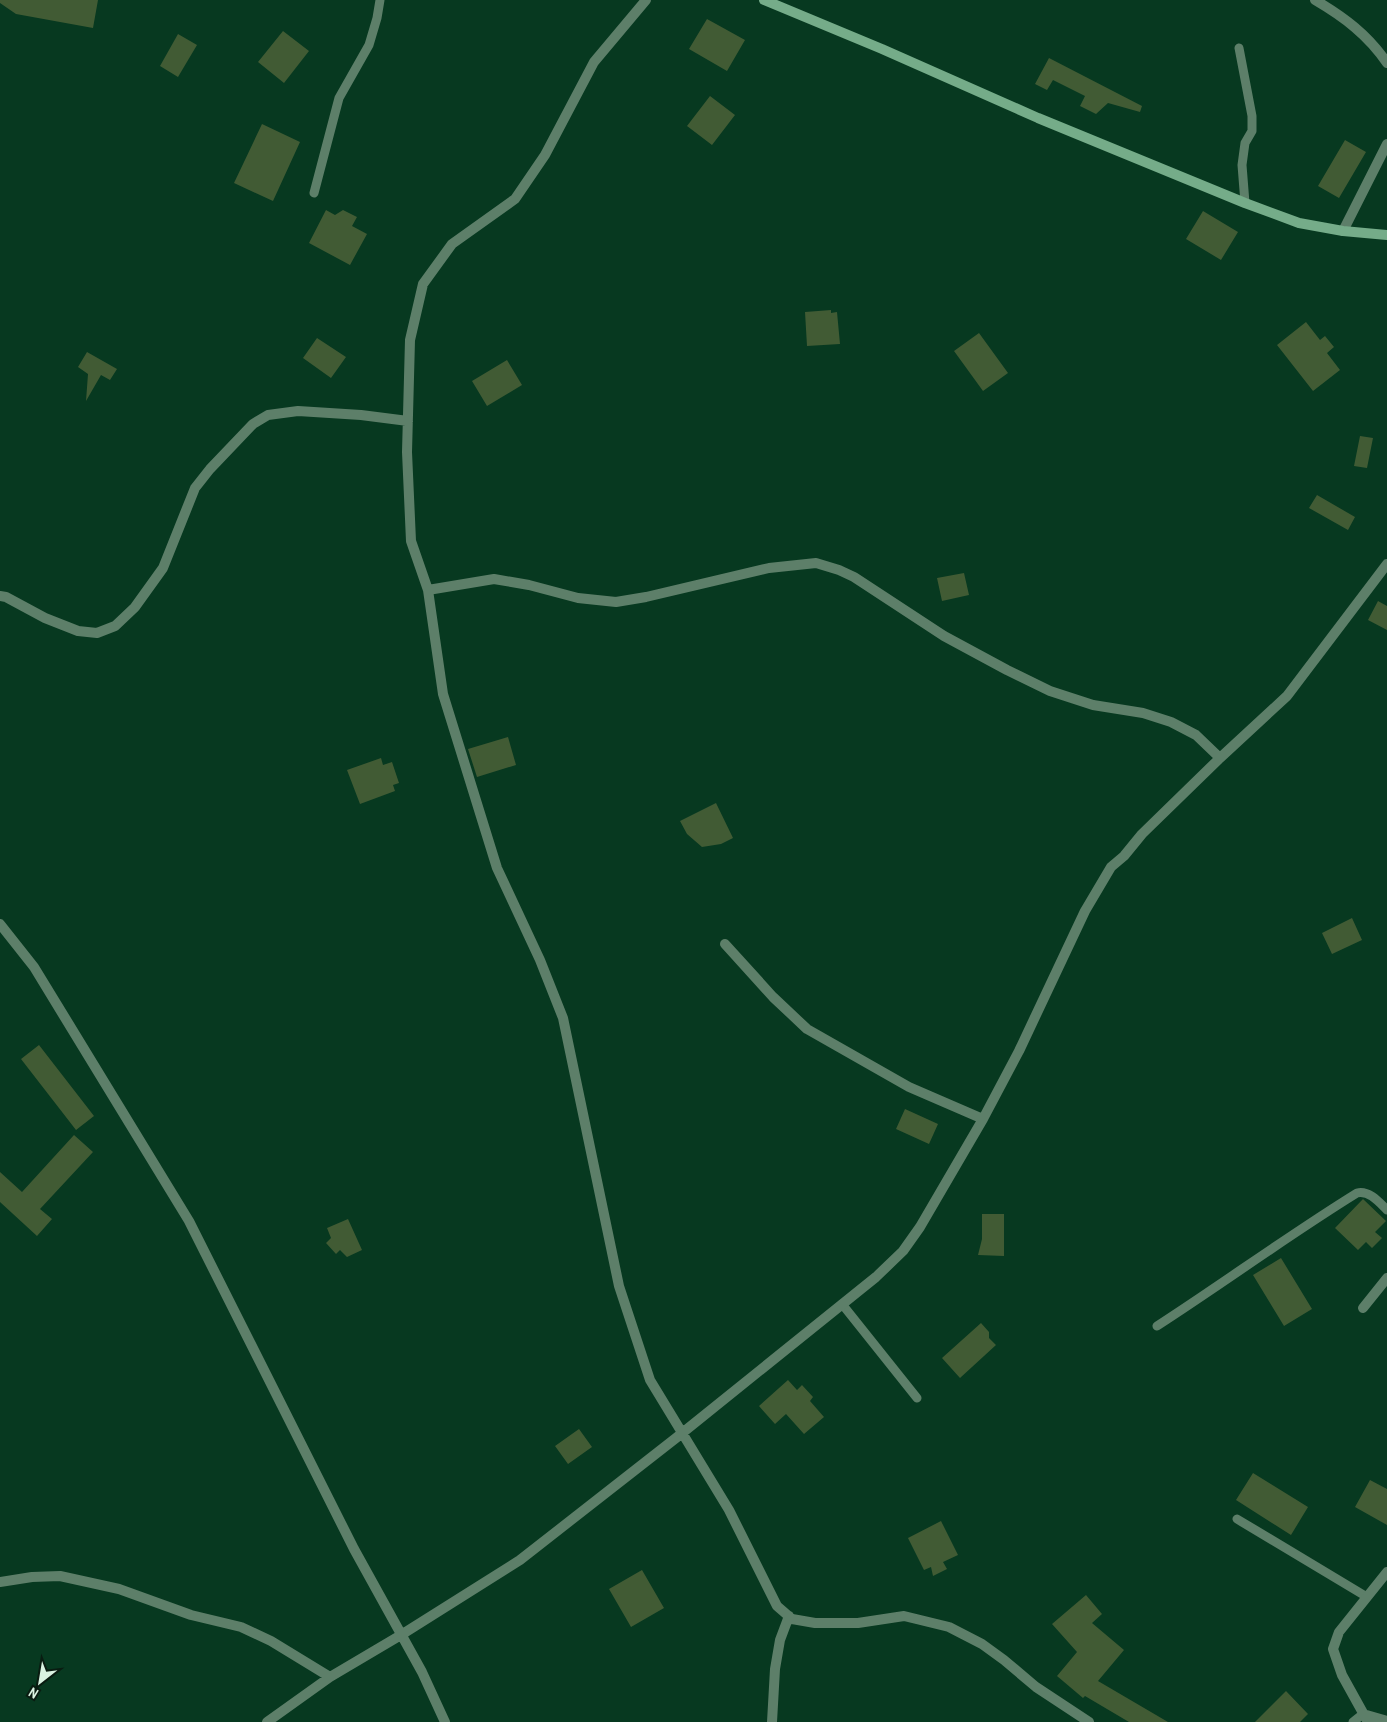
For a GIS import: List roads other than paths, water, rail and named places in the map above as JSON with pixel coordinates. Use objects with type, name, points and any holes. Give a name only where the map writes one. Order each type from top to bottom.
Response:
[{"type":"main road","points":[[764,0],[873,45],[1029,114],[1245,203],[1299,223],[1343,231],[1387,235]]},
{"type":"street","points":[[646,0],[594,62],[545,155],[515,199],[452,244],[423,284],[410,340],[407,452],[410,541],[428,590],[443,694],[494,859],[540,960],[563,1018],[619,1286],[650,1380],[681,1434],[729,1510],[777,1606],[792,1619],[815,1623],[858,1623],[904,1616],[949,1627],[982,1644],[1036,1688],[1089,1722]]},
{"type":"street","points":[[1315,0],[1357,28],[1376,47],[1387,63]]},
{"type":"street","points":[[1343,231],[1387,144]]},
{"type":"street","points":[[0,596],[6,597],[45,618],[78,631],[97,633],[115,626],[135,607],[162,568],[196,488],[210,469],[253,424],[268,415],[298,411],[362,415],[408,421]]},
{"type":"street","points":[[428,590],[494,579],[529,585],[578,598],[616,602],[646,597],[769,568],[816,563],[854,577],[944,636],[1032,683],[1093,705],[1143,713],[1171,722],[1196,735],[1220,758]]},
{"type":"street","points":[[267,1722],[330,1676],[401,1635],[520,1560],[681,1434],[876,1277],[903,1251],[930,1211],[983,1119],[1023,1042],[1085,911],[1111,867],[1220,758],[1287,696],[1387,564]]},
{"type":"street","points":[[0,924],[34,967],[189,1221],[345,1532],[422,1672],[445,1722]]},
{"type":"street","points":[[725,944],[773,997],[807,1029],[908,1087],[983,1119]]},
{"type":"street","points":[[1363,1308],[1387,1278]]},
{"type":"street","points":[[1387,1572],[1339,1632],[1333,1649],[1342,1675],[1365,1718],[1387,1721]]},
{"type":"street","points":[[0,1582],[32,1577],[60,1576],[120,1589],[191,1615],[241,1627],[271,1641],[330,1676]]},
{"type":"street","points":[[772,1722],[774,1669],[780,1640],[789,1616]]},
{"type":"lane","points":[[314,192],[339,98],[370,45],[380,0]]},
{"type":"lane","points":[[1239,48],[1252,116],[1252,131],[1245,143],[1242,165],[1245,203]]},
{"type":"lane","points":[[1157,1326],[1357,1193],[1370,1194],[1387,1210]]},
{"type":"lane","points":[[842,1304],[917,1398]]},
{"type":"lane","points":[[1237,1519],[1367,1597]]},
{"type":"lane","points":[[1353,1722],[1365,1718]]}]
